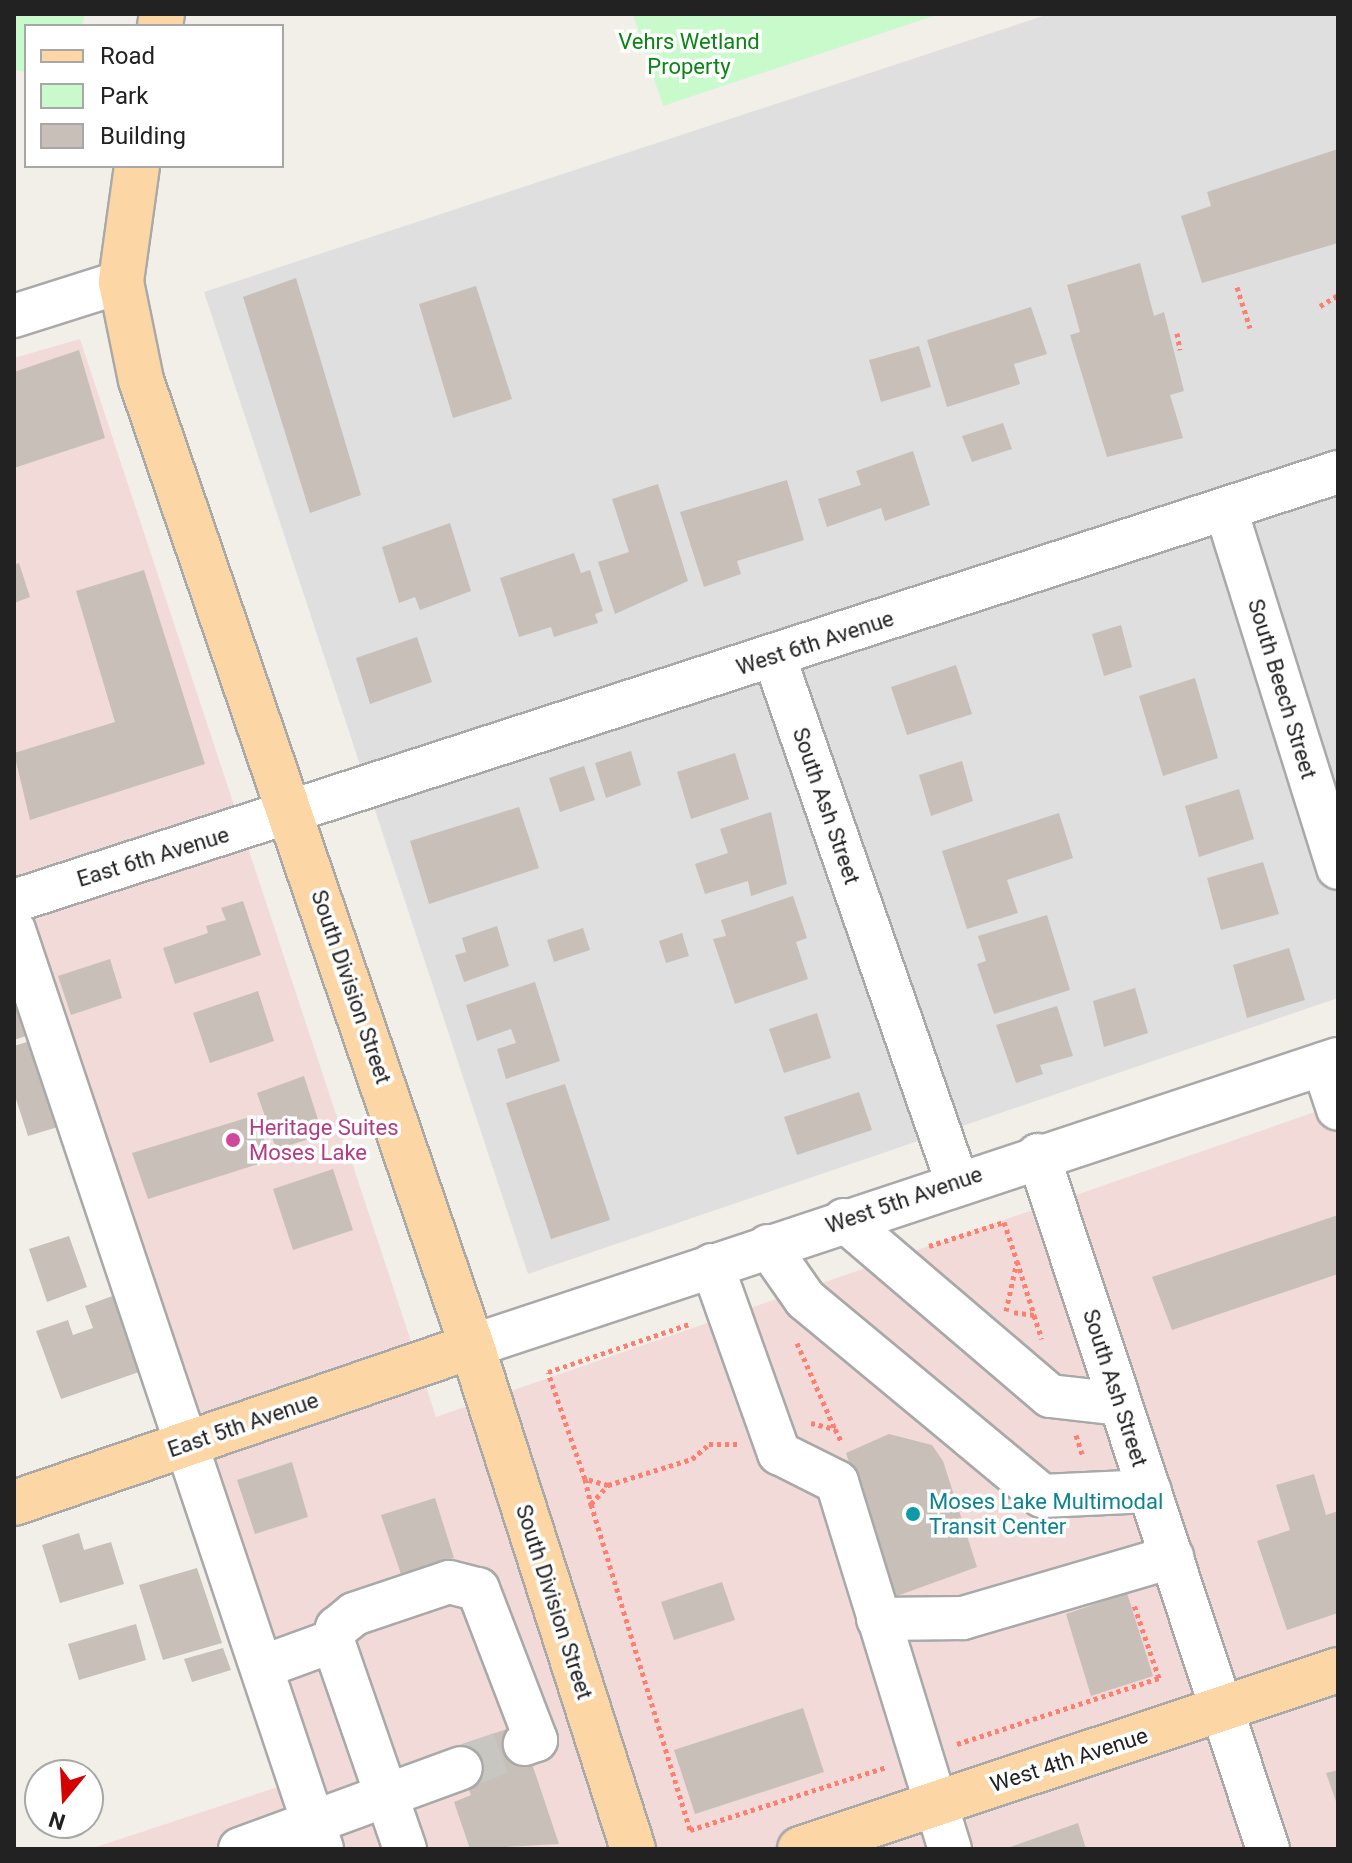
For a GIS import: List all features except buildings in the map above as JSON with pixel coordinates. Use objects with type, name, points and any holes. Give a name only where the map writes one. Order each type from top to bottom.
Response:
[{"type":"main road","name":"South Division Street","points":[[137,168],[121,282],[141,380],[472,1346],[633,1849]]},
{"type":"main road","name":"East 5th Avenue","points":[[14,1503],[472,1346]]},
{"type":"main road","name":"West 4th Avenue","points":[[800,1849],[1338,1670]]},
{"type":"street","points":[[14,316],[121,282]]},
{"type":"street","name":"West 6th Avenue","points":[[292,814],[1338,472]]},
{"type":"street","name":"South Beech Street","points":[[1226,510],[1338,868]]},
{"type":"street","name":"South Ash Street","points":[[774,656],[957,1182]]},
{"type":"street","name":"East 6th Avenue","points":[[14,901],[292,814]]},
{"type":"street","points":[[14,930],[189,1444],[318,1836]]},
{"type":"street","points":[[1330,1062],[1338,1109]]},
{"type":"street","name":"West 5th Avenue","points":[[472,1346],[1038,1155],[1330,1062]]},
{"type":"street","name":"South Ash Street","points":[[1038,1155],[1268,1849]]},
{"type":"street","points":[[844,1220],[994,1325],[1050,1396],[1120,1404]]},
{"type":"street","points":[[768,1246],[805,1299],[1042,1496],[1150,1491]]},
{"type":"street","points":[[712,1265],[779,1453],[837,1482],[950,1849]]},
{"type":"street","points":[[878,1619],[963,1618],[1172,1557]]},
{"type":"street","points":[[262,1667],[333,1641],[354,1614],[449,1582],[478,1589],[536,1740],[525,1744]]},
{"type":"street","points":[[333,1641],[405,1849]]},
{"type":"street","points":[[240,1849],[318,1836],[387,1796],[461,1768]]},
{"type":"path","points":[[1237,287],[1250,328]]},
{"type":"path","points":[[1320,306],[1338,295]]},
{"type":"path","points":[[1177,333],[1180,350]]},
{"type":"path","points":[[1017,1261],[1034,1315],[994,1325],[1011,1286],[1017,1261]]},
{"type":"path","points":[[729,1310],[548,1372],[591,1504],[608,1485],[692,1459],[709,1444],[729,1447],[803,1421],[835,1429],[846,1453]]},
{"type":"path","points":[[585,1479],[608,1485]]},
{"type":"shaded area","points":[[1049,14],[1338,14],[1338,998],[528,1274],[204,292]]},
{"type":"shaded area","points":[[80,339],[436,1417],[1338,1104],[1338,1849],[90,1849],[293,1782],[14,875],[14,358]]},
{"type":"green space","points":[[14,14],[85,14],[82,24],[24,24],[24,72],[14,70]]},
{"type":"green space","name":"Vehrs Wetland Property","points":[[633,14],[939,14],[663,106]]},
{"type":"tunnel","points":[[461,1768],[525,1744]]},
{"type":"place","name":"Heritage Suites Moses Lake","points":[[233,1140]]},
{"type":"place","name":"Moses Lake Multimodal Transit Center","points":[[913,1514]]}]
